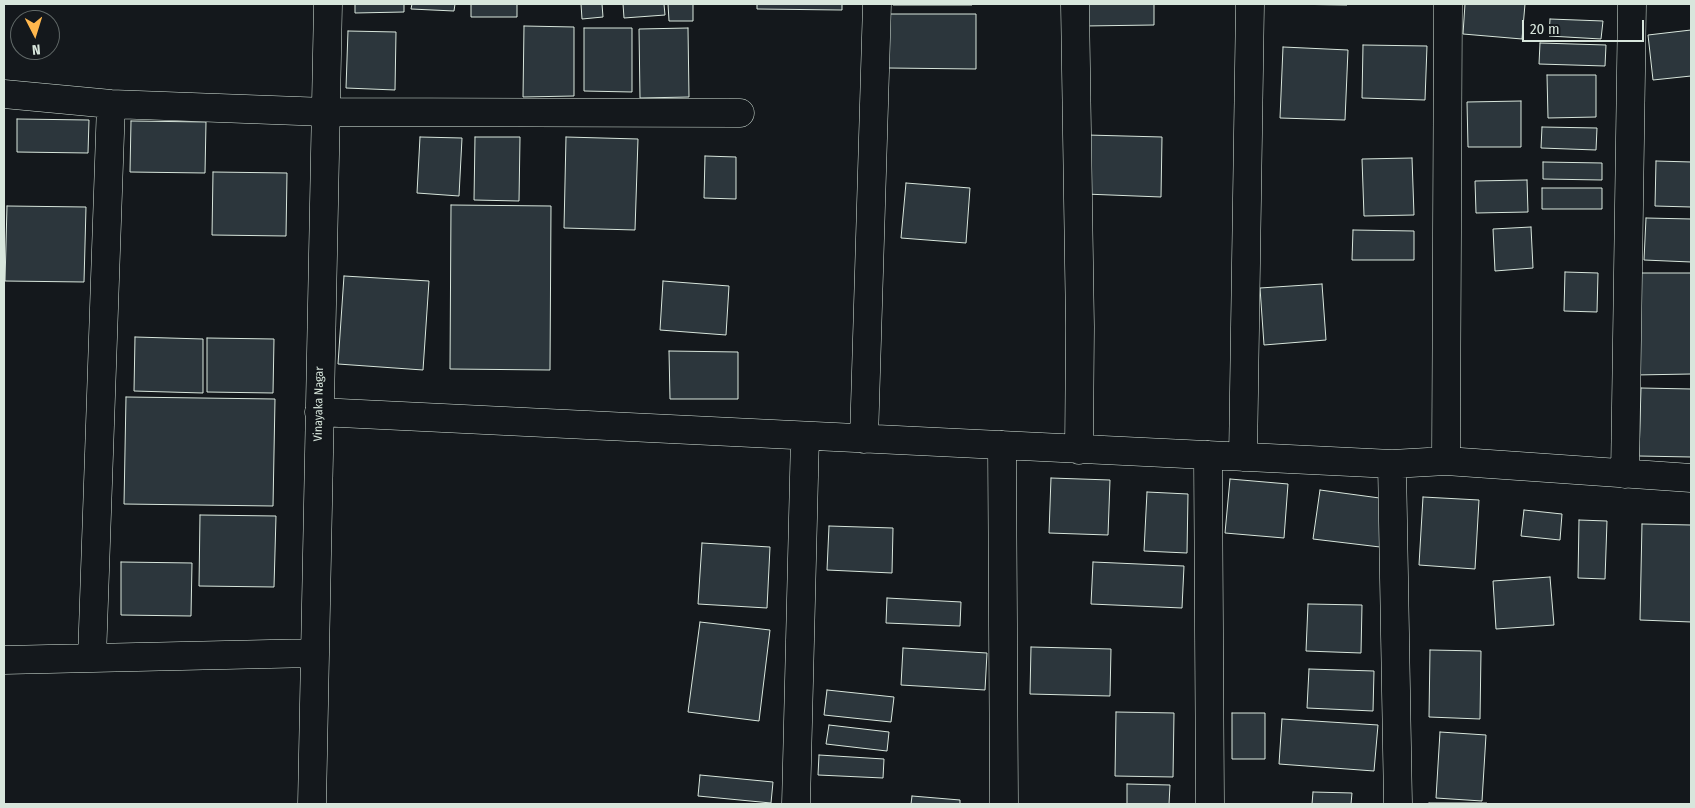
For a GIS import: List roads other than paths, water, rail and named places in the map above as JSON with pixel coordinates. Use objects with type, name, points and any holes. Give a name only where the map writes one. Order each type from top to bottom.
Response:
[{"type":"street","name":"Vinayaka Nagar","points":[[312,804],[328,4]]},
{"type":"street","points":[[864,439],[877,4]]},
{"type":"street","points":[[1075,4],[1080,450]]},
{"type":"street","points":[[1243,457],[1250,4]]},
{"type":"street","points":[[1446,461],[1448,4]]},
{"type":"street","points":[[1625,474],[1632,4]]},
{"type":"street","points":[[4,94],[111,104],[326,112],[740,113]]},
{"type":"street","points":[[92,658],[111,104]]},
{"type":"street","points":[[319,412],[1392,464],[1446,461],[1691,478]]},
{"type":"street","points":[[796,804],[805,436]]},
{"type":"street","points":[[1002,445],[1004,804]]},
{"type":"street","points":[[1208,455],[1210,804]]},
{"type":"street","points":[[1392,464],[1398,804]]},
{"type":"street","points":[[4,660],[314,654]]}]
